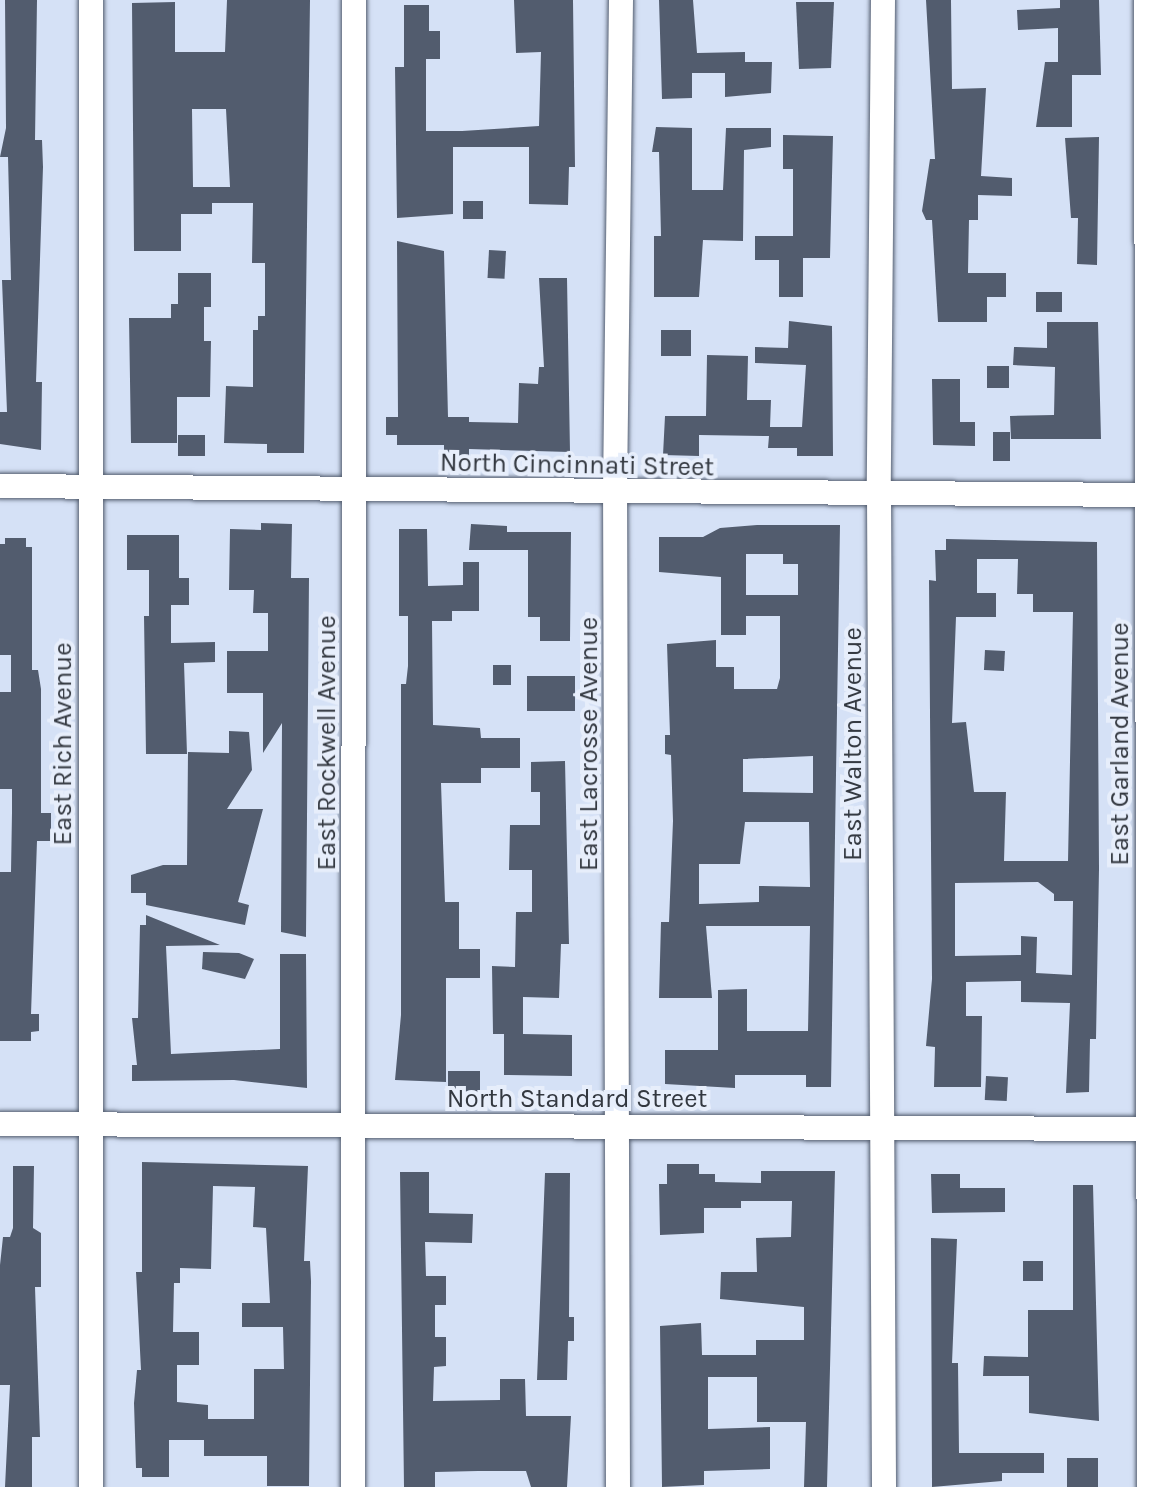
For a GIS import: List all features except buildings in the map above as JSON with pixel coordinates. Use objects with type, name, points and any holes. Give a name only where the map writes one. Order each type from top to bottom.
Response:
[{"type":"street","name":"East Rich Avenue","points":[[91,0],[91,1487]]},
{"type":"street","name":"East Rockwell Avenue","points":[[353,1487],[354,0]]},
{"type":"street","name":"East Lacrosse Avenue","points":[[618,1487],[620,1128],[615,491],[621,0]]},
{"type":"street","name":"East Walton Avenue","points":[[883,0],[879,495],[884,1487]]},
{"type":"street","name":"East Garland Avenue","points":[[1146,0],[1150,495],[1149,1487]]},
{"type":"street","name":"North Cincinnati Street","points":[[0,486],[355,492],[1150,495]]},
{"type":"street","name":"North Standard Street","points":[[0,1124],[1151,1129]]}]
